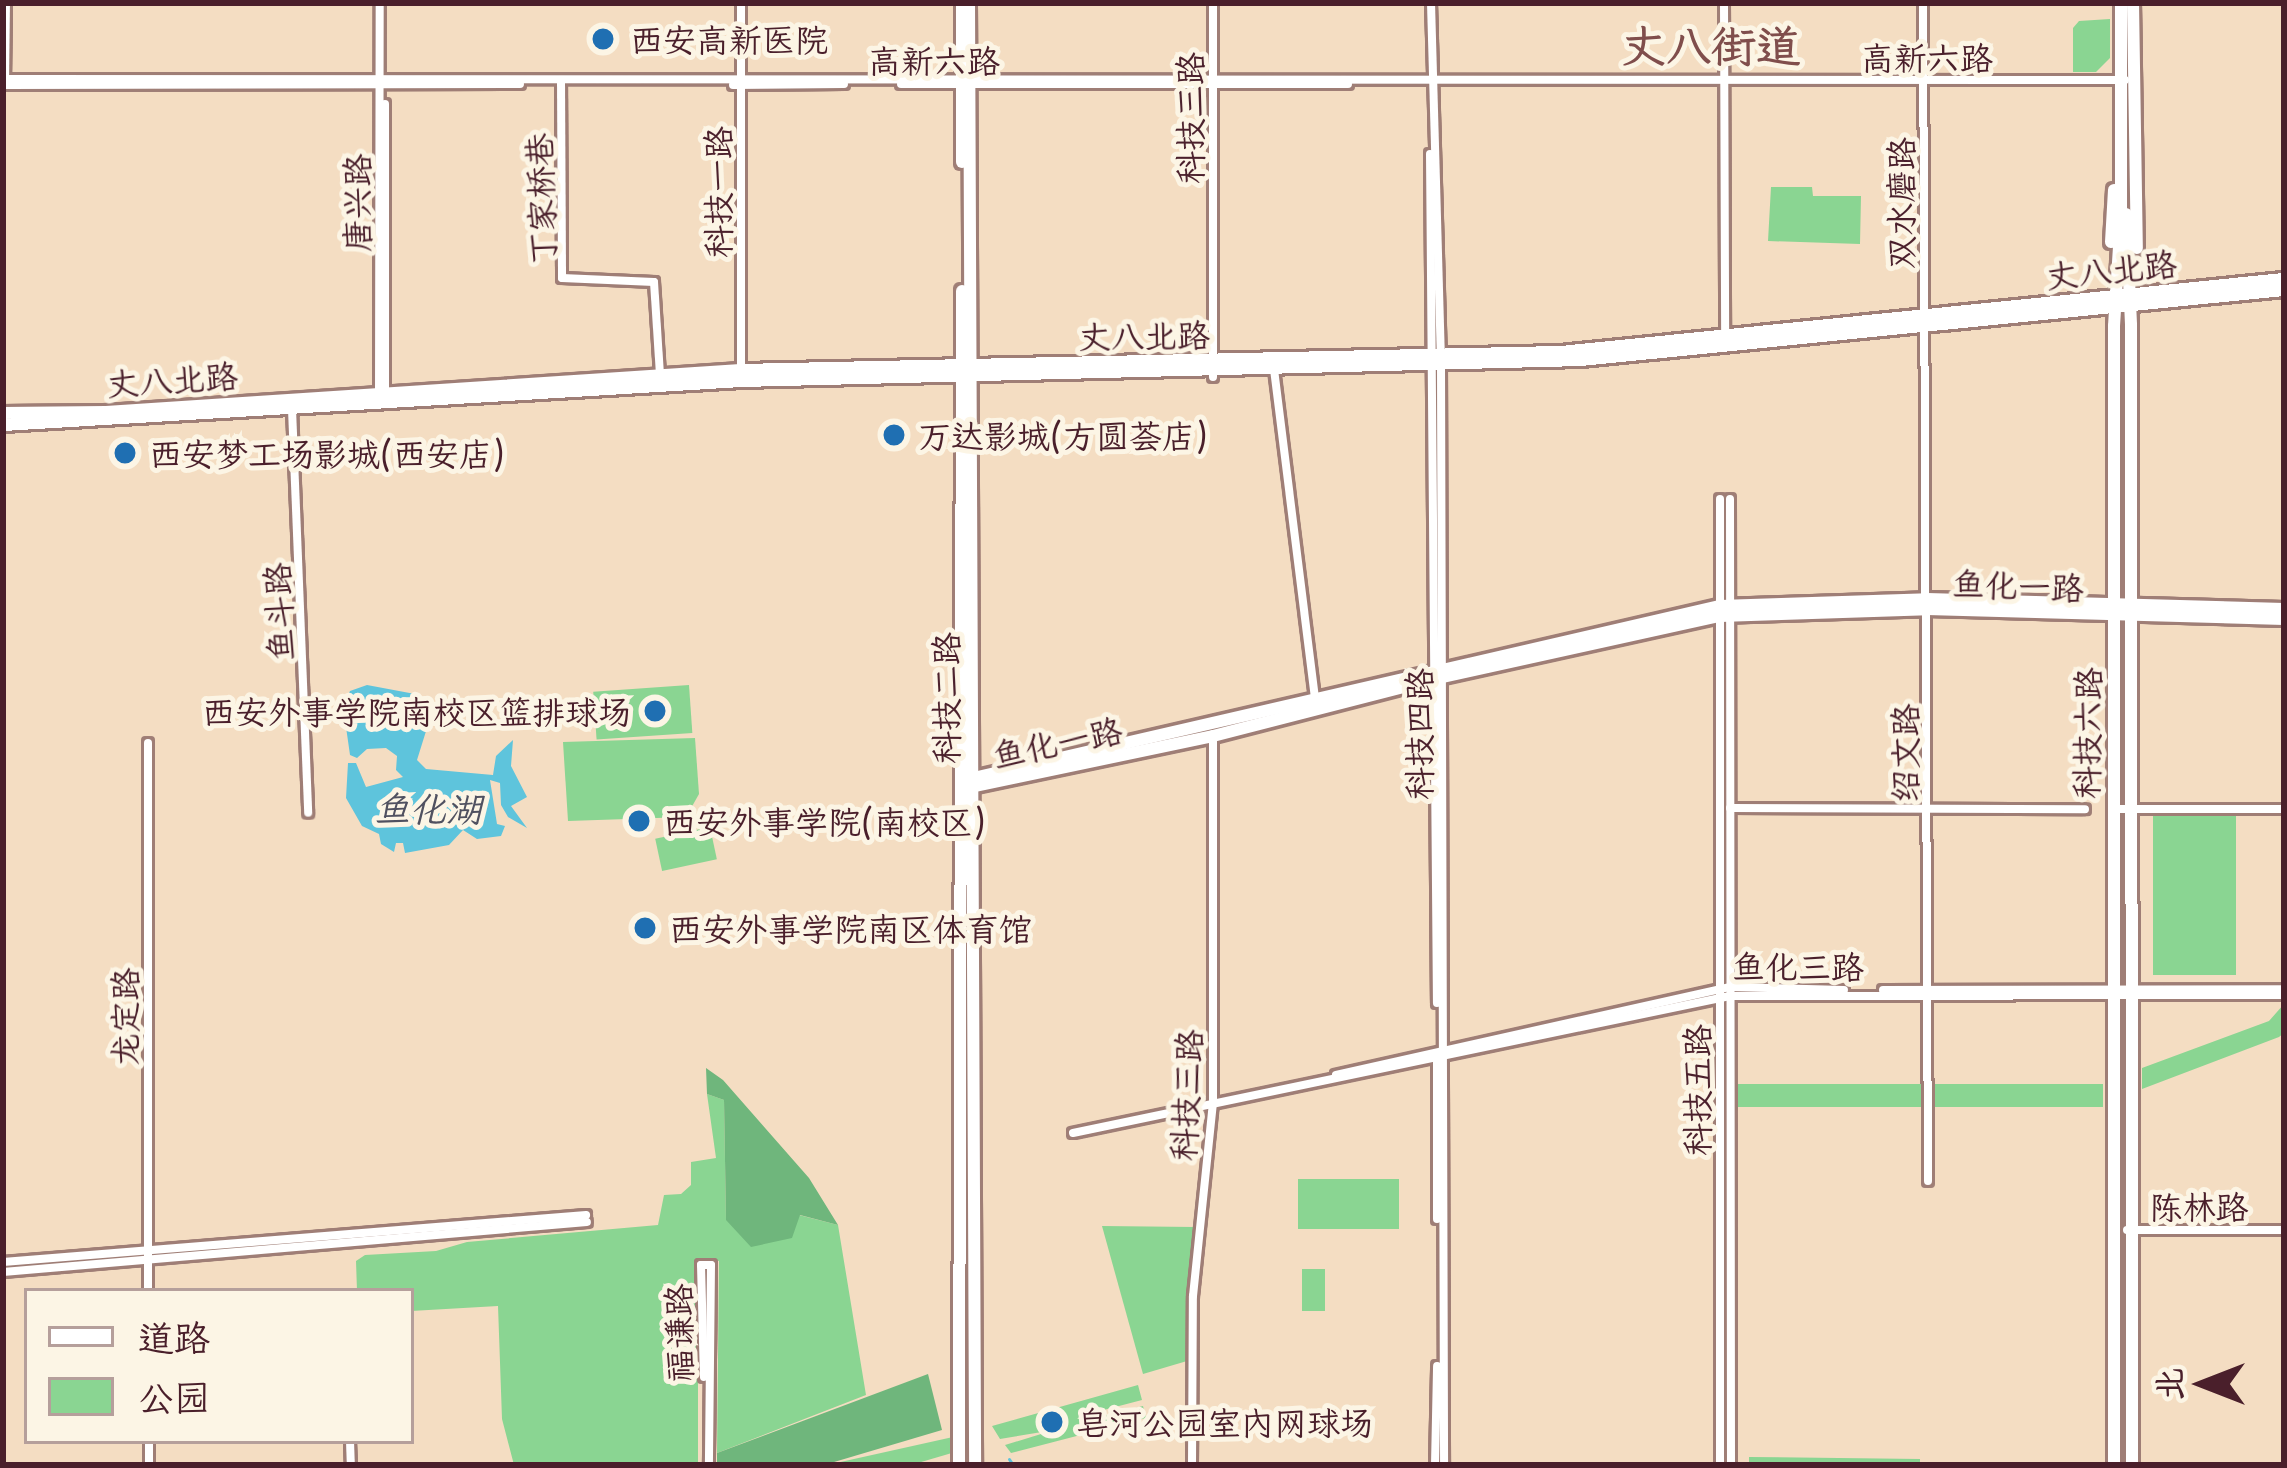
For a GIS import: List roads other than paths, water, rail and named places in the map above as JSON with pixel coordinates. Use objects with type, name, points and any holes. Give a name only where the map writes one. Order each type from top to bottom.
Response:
[{"type":"main road","points":[[3,81],[4,3]]},
{"type":"main road","name":"科技二路","points":[[966,3],[967,784],[975,1465]]},
{"type":"main road","name":"科技六路","points":[[2124,3],[2124,298],[2133,610],[2132,1465]]},
{"type":"main road","name":"丈八北路","points":[[1213,365],[1275,372],[1725,340],[2124,298],[2284,276]]},
{"type":"main road","points":[[2124,298],[2284,293]]},
{"type":"main road","name":"科技六路","points":[[2114,1465],[2112,809],[2124,298]]},
{"type":"main road","name":"丈八北路","points":[[3,425],[292,409],[383,395],[660,371],[965,371],[1438,360]]},
{"type":"main road","points":[[383,395],[403,408],[965,371]]},
{"type":"main road","name":"丈八北路","points":[[3,412],[106,412],[741,372]]},
{"type":"main road","name":"鱼化一路","points":[[1212,732],[1315,700],[1725,611],[1928,604],[2284,620]]},
{"type":"main road","name":"鱼化一路","points":[[2133,610],[2284,609]]},
{"type":"main road","name":"鱼化一路","points":[[967,784],[1212,732],[1439,673]]},
{"type":"main road","name":"科技二路","points":[[959,1465],[967,784]]},
{"type":"street","name":"唐兴路","points":[[382,3],[383,395]]},
{"type":"street","name":"科技一路","points":[[741,3],[741,372]]},
{"type":"street","name":"科技三路","points":[[1213,3],[1213,365]]},
{"type":"street","name":"科技四路","points":[[1429,3],[1438,360],[1439,1465]]},
{"type":"street","points":[[1724,3],[1725,340]]},
{"type":"street","name":"双水磨路","points":[[1924,3],[1926,320]]},
{"type":"street","name":"高新六路","points":[[3,81],[2124,80]]},
{"type":"street","name":"丁家桥巷","points":[[561,82],[562,278],[655,282],[660,371]]},
{"type":"street","name":"绍文路","points":[[1926,320],[1928,1181]]},
{"type":"street","points":[[1275,372],[1315,700]]},
{"type":"street","name":"鱼斗路","points":[[292,409],[308,812]]},
{"type":"street","name":"科技五路","points":[[1720,1465],[1725,500]]},
{"type":"street","name":"科技五路","points":[[1725,611],[1730,808],[1725,941]]},
{"type":"street","name":"科技三路","points":[[1192,1465],[1193,1295],[1213,1103],[1212,732]]},
{"type":"street","name":"龙定路","points":[[148,743],[148,1288]]},
{"type":"street","points":[[1730,808],[2085,809]]},
{"type":"street","points":[[2112,809],[2284,809]]},
{"type":"street","name":"鱼化三路","points":[[1072,1133],[1725,993],[2284,992]]},
{"type":"street","name":"科技五路","points":[[1725,1049],[1731,1465]]},
{"type":"street","points":[[3,1272],[587,1218]]},
{"type":"street","name":"陈林路","points":[[2114,1230],[2284,1230]]},
{"type":"street","points":[[3,1262],[148,1255]]},
{"type":"street","name":"福谦路","points":[[701,1265],[711,1265],[706,1465],[701,1265]]},
{"type":"water","name":"鱼化湖","points":[[367,685],[415,694],[427,728],[417,760],[426,769],[493,775],[496,756],[513,740],[511,766],[527,797],[511,806],[527,828],[508,817],[501,805],[500,783],[490,780],[497,824],[505,826],[501,836],[477,839],[463,830],[449,845],[405,853],[403,843],[396,843],[394,852],[381,844],[379,834],[362,826],[346,798],[348,763],[356,763],[366,787],[403,777],[396,770],[397,756],[386,748],[367,749],[357,758],[350,755],[343,706],[350,691]]},
{"type":"waterway","points":[[1009,1459],[1013,1465]]},
{"type":"place","name":"西安高新医院","points":[[603,39]]},
{"type":"place","name":"万达影城(方圆荟店)","points":[[894,435]]},
{"type":"place","name":"西安梦工场影城(西安店)","points":[[125,453]]},
{"type":"place","name":"西安外事学院南校区篮排球场","points":[[655,711]]},
{"type":"place","name":"西安外事学院(南校区)","points":[[639,821]]},
{"type":"place","name":"西安外事学院南区体育馆","points":[[645,928]]},
{"type":"place","name":"皂河公园室内网球场","points":[[1052,1422]]},
{"type":"district","name":"丈八街道","points":[[1711,44]]}]
